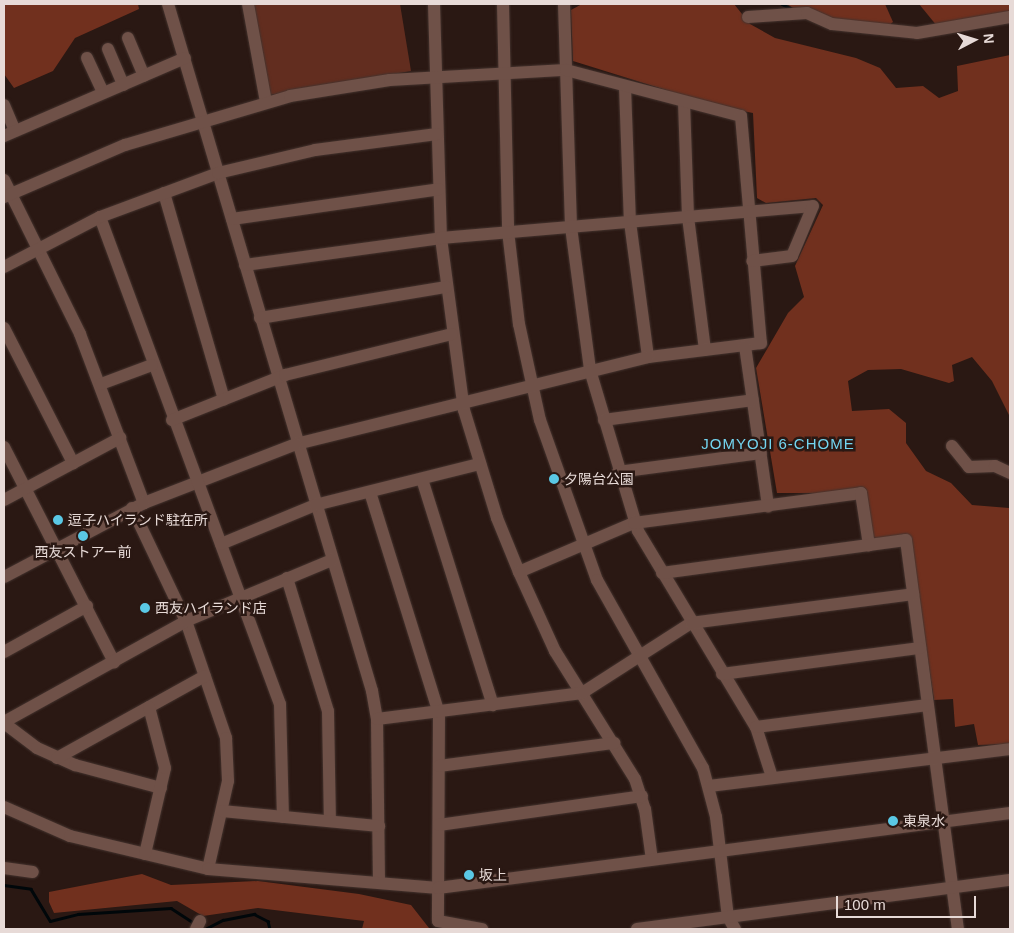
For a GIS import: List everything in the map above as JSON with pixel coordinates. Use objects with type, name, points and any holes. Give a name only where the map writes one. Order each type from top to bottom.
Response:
[{"type":"street","points":[[168,4],[377,719],[379,883]]},
{"type":"street","points":[[248,4],[266,102]]},
{"type":"street","points":[[434,4],[441,238],[462,400],[480,464],[519,572],[555,651],[614,743],[642,796],[652,860]]},
{"type":"street","points":[[503,4],[508,232],[531,385],[552,462],[582,545],[638,658],[693,747],[709,786],[720,851],[728,917],[736,929]]},
{"type":"street","points":[[564,4],[571,227],[590,370],[634,523],[691,623],[756,727],[772,778]]},
{"type":"street","points":[[748,17],[807,13],[832,24],[917,33],[1010,17]]},
{"type":"street","points":[[128,38],[144,76]]},
{"type":"street","points":[[108,49],[123,85]]},
{"type":"street","points":[[87,58],[103,94]]},
{"type":"street","points":[[4,105],[9,133],[185,58]]},
{"type":"street","points":[[4,577],[58,545],[138,505],[296,444],[462,400],[590,370],[648,358],[761,343],[746,212],[741,116],[566,70],[436,76],[266,102],[203,119],[7,195]]},
{"type":"street","points":[[625,87],[630,222],[648,358]]},
{"type":"street","points":[[684,102],[688,217],[705,350]]},
{"type":"street","points":[[4,266],[37,247],[100,217],[218,173],[315,150],[437,134]]},
{"type":"street","points":[[4,180],[7,195],[37,247],[101,384],[120,438],[138,505],[186,621],[206,676],[228,759],[222,811],[208,869]]},
{"type":"street","points":[[232,219],[439,189]]},
{"type":"street","points":[[164,193],[224,398]]},
{"type":"street","points":[[245,266],[441,238],[813,206],[792,256],[752,261]]},
{"type":"street","points":[[100,217],[194,482],[243,596],[283,716],[283,817]]},
{"type":"street","points":[[260,318],[446,287]]},
{"type":"street","points":[[4,328],[73,463]]},
{"type":"street","points":[[172,420],[276,378],[452,334]]},
{"type":"street","points":[[745,346],[768,506]]},
{"type":"street","points":[[101,384],[152,364]]},
{"type":"street","points":[[604,420],[753,400]]},
{"type":"street","points":[[4,500],[120,438]]},
{"type":"street","points":[[952,446],[968,466],[995,466],[1010,473]]},
{"type":"street","points":[[4,447],[28,487],[58,545],[114,662]]},
{"type":"street","points":[[618,472],[760,453]]},
{"type":"street","points":[[221,544],[315,505],[480,464]]},
{"type":"street","points":[[422,479],[493,705]]},
{"type":"street","points":[[370,492],[439,712],[438,921],[482,929]]},
{"type":"street","points":[[519,572],[634,523],[860,493],[869,545]]},
{"type":"street","points":[[662,573],[906,540],[958,929]]},
{"type":"street","points":[[161,788],[57,758],[4,723],[186,621],[332,560]]},
{"type":"street","points":[[287,578],[328,711],[330,821]]},
{"type":"street","points":[[377,719],[582,693],[691,623],[913,594]]},
{"type":"street","points":[[4,652],[88,606]]},
{"type":"street","points":[[722,674],[920,648]]},
{"type":"street","points":[[57,758],[206,676]]},
{"type":"street","points":[[756,727],[928,705]]},
{"type":"street","points":[[145,854],[161,788],[164,752],[149,707]]},
{"type":"street","points":[[439,766],[614,743]]},
{"type":"street","points":[[709,786],[1010,749]]},
{"type":"street","points":[[439,824],[642,796]]},
{"type":"street","points":[[4,807],[70,836],[208,869],[438,888],[1010,812]]},
{"type":"street","points":[[222,811],[379,826]]},
{"type":"street","points":[[4,868],[33,872]]},
{"type":"street","points":[[637,929],[1010,880]]},
{"type":"shaded area","points":[[4,4],[138,4],[139,9],[75,38],[53,71],[14,88],[4,74]]},
{"type":"shaded area","points":[[252,4],[400,4],[411,71],[270,95]]},
{"type":"shaded area","points":[[582,4],[734,4],[750,24],[775,38],[856,58],[880,68],[896,88],[923,86],[939,98],[958,91],[957,66],[1010,55],[1010,417],[992,381],[972,357],[952,365],[954,381],[949,383],[901,369],[868,370],[848,381],[852,411],[889,409],[906,423],[906,443],[926,471],[951,483],[972,505],[1009,508],[1010,744],[978,745],[974,724],[955,727],[953,699],[934,700],[909,537],[874,540],[865,493],[777,493],[756,368],[788,313],[804,297],[795,266],[823,205],[816,198],[766,203],[757,198],[753,113],[717,106],[573,61],[571,10]]},
{"type":"shaded area","points":[[787,4],[885,4],[893,22],[884,29],[799,12]]},
{"type":"shaded area","points":[[919,4],[1010,4],[1010,20],[937,26]]},
{"type":"shaded area","points":[[142,874],[171,885],[258,881],[359,894],[411,905],[429,928],[438,929],[362,929],[364,921],[258,908],[203,916],[177,901],[54,913],[49,902],[49,892]]},
{"type":"waterway","points":[[782,4],[792,9]]},
{"type":"waterway","points":[[4,885],[31,889],[50,921],[78,914],[171,908],[194,923]]},
{"type":"waterway","points":[[205,929],[223,920],[254,914],[268,921],[270,929]]},
{"type":"place","name":"夕陽台公園","points":[[554,479]]},
{"type":"place","name":"逗子ハイランド駐在所","points":[[58,520]]},
{"type":"place","name":"西友ストアー前","points":[[83,536]]},
{"type":"place","name":"西友ハイランド店","points":[[145,608]]},
{"type":"place","name":"東泉水","points":[[893,821]]},
{"type":"place","name":"坂上","points":[[469,875]]},
{"type":"district","name":"JOMYOJI 6-CHOME","points":[[778,444]]}]
